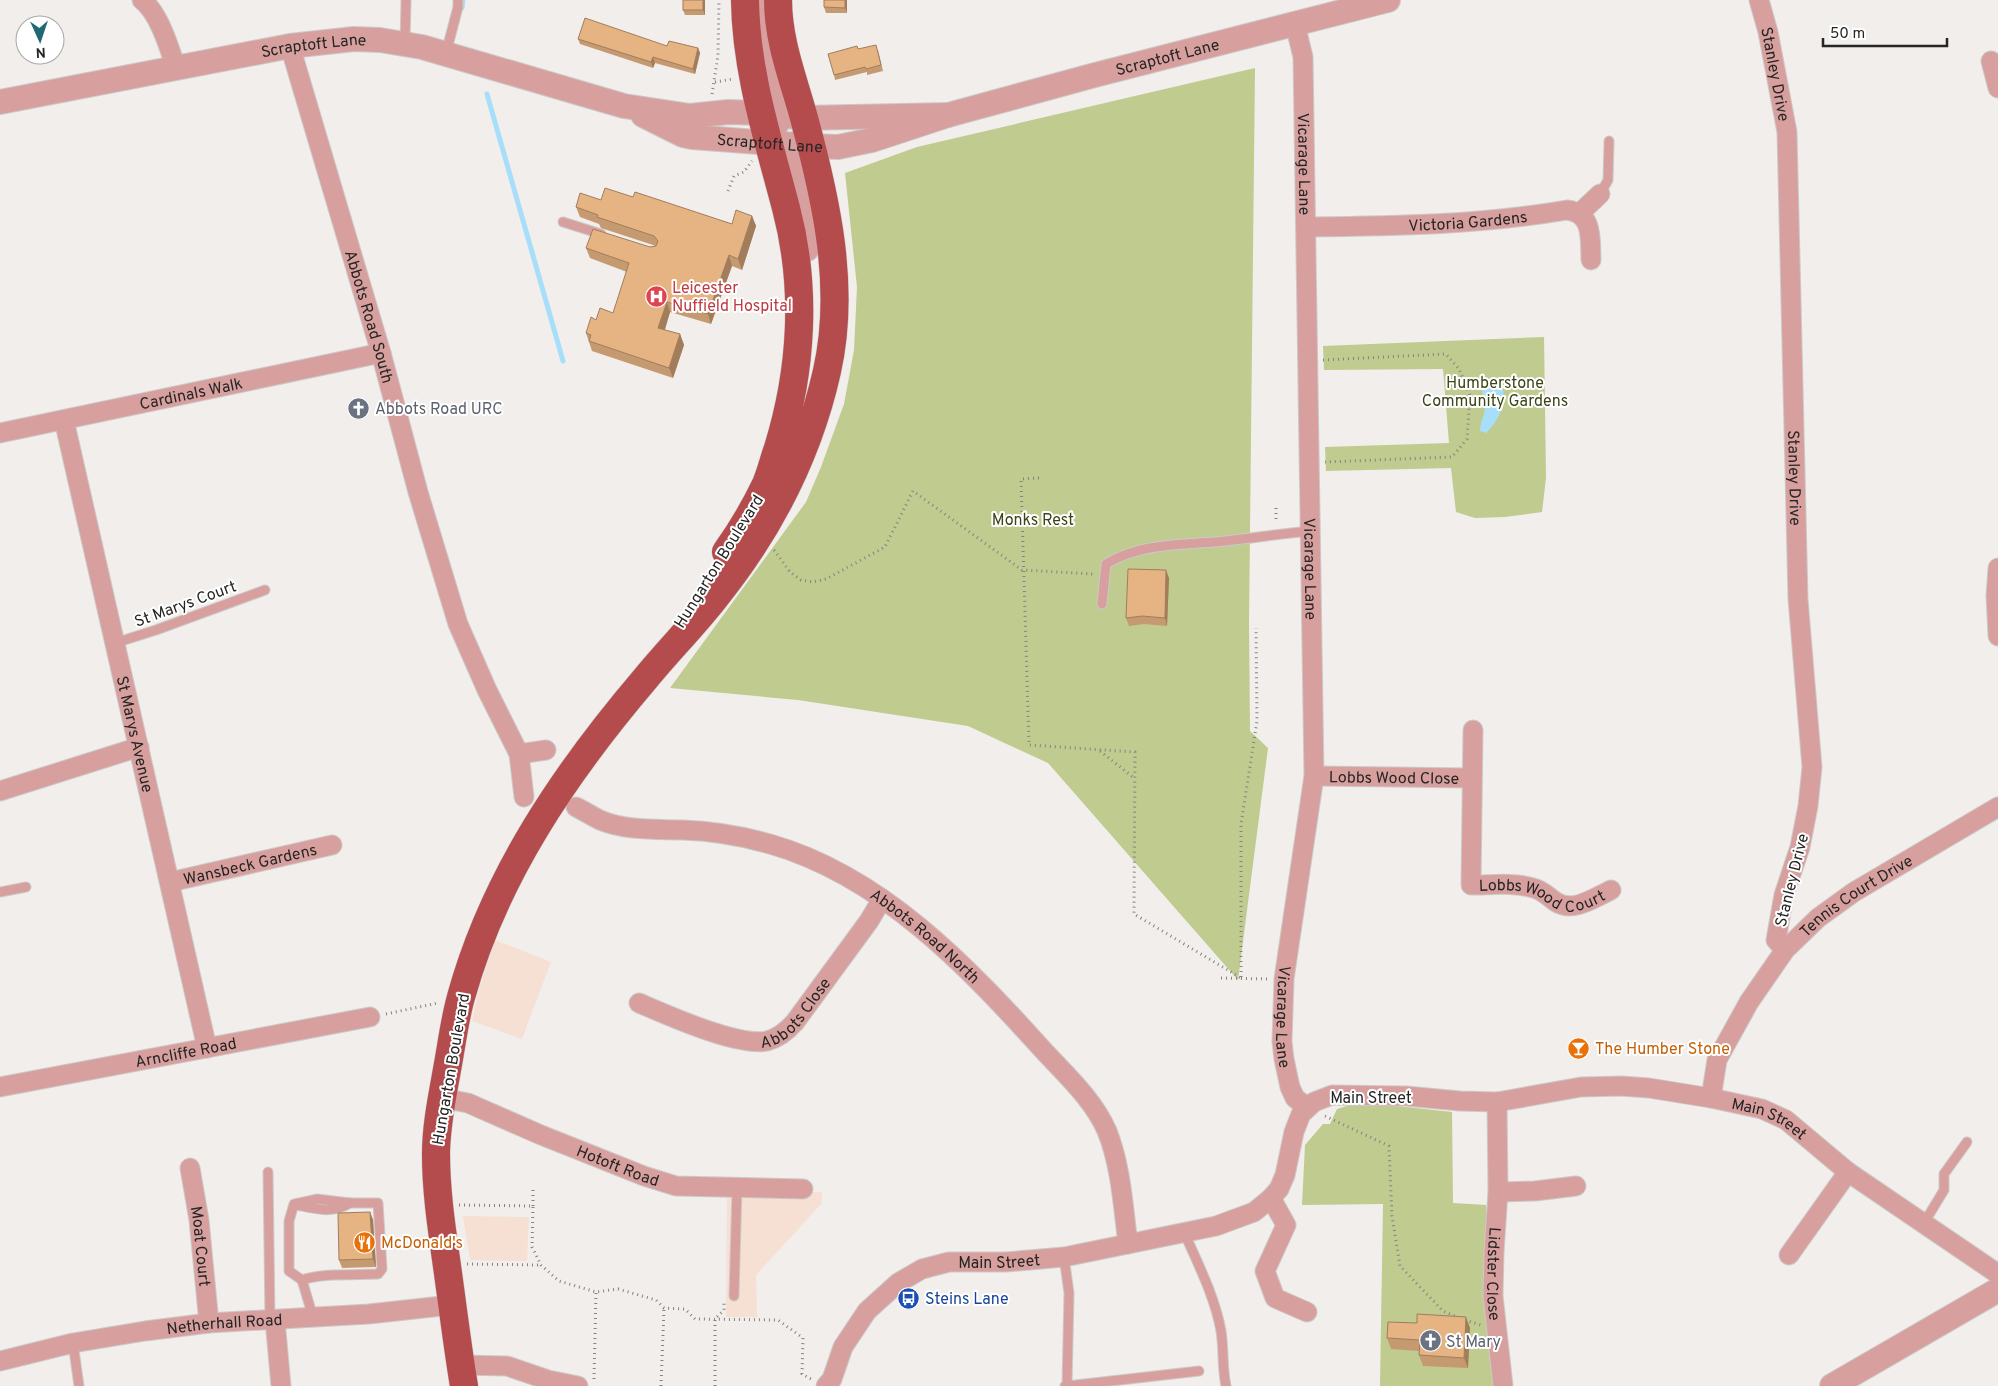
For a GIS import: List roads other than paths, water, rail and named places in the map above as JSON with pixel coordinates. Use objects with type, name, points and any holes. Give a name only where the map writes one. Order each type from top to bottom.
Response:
[{"type":"highway","points":[[745,0],[748,50],[783,128]]},
{"type":"highway","points":[[778,0],[784,49],[783,128]]},
{"type":"highway","name":"Hungarton Boulevard","points":[[643,681],[689,605],[738,535],[767,483],[788,416],[796,366],[799,304],[795,251],[786,208],[783,128]]},
{"type":"highway","name":"Hungarton Boulevard","points":[[462,1376],[439,1205],[436,1151],[442,1098],[460,999],[492,912],[516,860],[556,793],[643,681],[715,598],[760,534],[787,490],[811,431],[828,367],[833,322],[834,284],[831,243],[783,128]]},
{"type":"street","points":[[767,0],[768,47],[772,72],[780,100],[783,128]]},
{"type":"street","name":"Scraptoft Lane","points":[[0,102],[290,46],[354,39],[405,44],[446,53],[624,106],[690,116],[728,112],[838,147],[872,140],[948,115],[1295,24],[1337,6],[1388,0]]},
{"type":"street","name":"Stanley Drive","points":[[1759,0],[1768,32],[1787,132],[1798,599],[1812,767],[1808,806],[1800,847],[1784,895],[1779,917],[1776,940],[1785,950]]},
{"type":"street","points":[[147,1],[163,33],[176,68]]},
{"type":"street","name":"Vicarage Lane","points":[[1295,24],[1303,57],[1314,776],[1284,979],[1284,1059],[1293,1093],[1307,1107]]},
{"type":"street","name":"Abbots Road South","points":[[290,46],[381,353],[418,492],[458,624],[487,690],[519,754],[524,797]]},
{"type":"street","points":[[1990,61],[1998,85]]},
{"type":"street","name":"Scraptoft Lane","points":[[624,106],[683,135],[948,115]]},
{"type":"street","points":[[1592,260],[1589,226],[1580,213],[1600,194]]},
{"type":"street","name":"Victoria Gardens","points":[[1306,227],[1435,225],[1490,221],[1567,210],[1580,213]]},
{"type":"street","name":"Cardinals Walk","points":[[0,433],[381,353]]},
{"type":"street","name":"St Marys Avenue","points":[[64,420],[207,1048]]},
{"type":"street","points":[[1998,568],[1996,595],[1998,636]]},
{"type":"street","name":"Lobbs Wood Close","points":[[1471,885],[1473,730]]},
{"type":"street","points":[[0,791],[139,747]]},
{"type":"street","points":[[519,754],[546,750]]},
{"type":"street","name":"Lobbs Wood Close","points":[[1314,776],[1472,778]]},
{"type":"street","name":"Abbots Road North","points":[[576,807],[600,820],[624,827],[712,832],[771,844],[819,862],[882,899],[941,945],[992,994],[1093,1107],[1106,1130],[1113,1148],[1128,1244]]},
{"type":"street","name":"Tennis Court Drive","points":[[1710,1098],[1717,1060],[1748,1002],[1785,950],[1818,918],[1854,892],[1998,807]]},
{"type":"street","name":"Wansbeck Gardens","points":[[170,882],[332,845]]},
{"type":"street","name":"Lobbs Wood Court","points":[[1471,885],[1528,886],[1542,891],[1555,902],[1568,907],[1576,906],[1610,890]]},
{"type":"street","name":"Abbots Close","points":[[639,1003],[717,1033],[751,1041],[768,1041],[776,1038],[795,1022],[870,921],[882,899]]},
{"type":"street","name":"Arncliffe Road","points":[[0,1088],[370,1017]]},
{"type":"street","name":"Main Street","points":[[821,1384],[832,1379],[843,1347],[867,1311],[898,1283],[922,1269],[949,1262],[1006,1262],[1064,1257],[1216,1226],[1254,1212],[1279,1189],[1285,1175],[1296,1123],[1307,1107],[1332,1095],[1397,1095],[1460,1101],[1497,1102],[1581,1086],[1649,1088],[1762,1109],[1786,1120],[1848,1172],[1998,1274]]},
{"type":"street","name":"Hotoft Road","points":[[442,1098],[468,1103],[541,1135],[644,1176],[676,1186],[738,1189],[803,1189]]},
{"type":"street","name":"Lidster Close","points":[[1497,1102],[1498,1192],[1493,1296],[1503,1386]]},
{"type":"street","name":"Moat Court","points":[[190,1168],[199,1220],[209,1323]]},
{"type":"street","points":[[1789,1255],[1848,1172]]},
{"type":"street","points":[[1498,1192],[1535,1191],[1576,1186]]},
{"type":"street","points":[[1271,1198],[1286,1225],[1265,1271],[1275,1298],[1307,1312]]},
{"type":"street","points":[[1832,1386],[1998,1290]]},
{"type":"street","name":"Netherhall Road","points":[[0,1361],[73,1343],[209,1323],[369,1314],[451,1305]]},
{"type":"street","points":[[272,1320],[281,1386]]},
{"type":"street","points":[[462,1376],[507,1366],[548,1380],[578,1386]]},
{"type":"lane","points":[[405,44],[406,0]]},
{"type":"lane","points":[[446,53],[458,0]]},
{"type":"lane","points":[[1600,194],[1608,180],[1609,141]]},
{"type":"lane","points":[[563,222],[610,237]]},
{"type":"lane","points":[[1102,604],[1106,564],[1120,555],[1177,544],[1214,542],[1311,530]]},
{"type":"lane","name":"St Marys Court","points":[[115,643],[265,590]]},
{"type":"lane","points":[[0,892],[26,887]]},
{"type":"lane","points":[[1924,1223],[1944,1190],[1944,1174],[1967,1142]]},
{"type":"lane","points":[[268,1172],[272,1320]]},
{"type":"lane","points":[[734,1296],[738,1189]]},
{"type":"lane","points":[[302,1280],[316,1275],[328,1277],[378,1274],[382,1269],[378,1203],[350,1203],[341,1209],[324,1210],[294,1204],[289,1221],[289,1272],[302,1280],[313,1317]]},
{"type":"lane","points":[[1184,1232],[1210,1291],[1221,1331],[1223,1372],[1226,1386]]},
{"type":"lane","points":[[1064,1257],[1069,1292],[1066,1386],[1199,1371]]},
{"type":"lane","points":[[73,1343],[79,1386]]},
{"type":"water","points":[[1490,380],[1502,386],[1504,399],[1498,418],[1486,433],[1480,431],[1485,407],[1482,386],[1483,383]]},
{"type":"waterway","points":[[462,8],[463,0]]},
{"type":"waterway","points":[[487,94],[563,361]]},
{"type":"place","name":"Leicester Nuffield Hospital","points":[[656,296]]},
{"type":"place","name":"Abbots Road URC","points":[[359,408]]},
{"type":"place","name":"The Humber Stone","points":[[1579,1048]]},
{"type":"place","name":"McDonald's","points":[[365,1242]]},
{"type":"place","name":"Steins Lane","points":[[909,1298]]},
{"type":"place","name":"St Mary","points":[[1430,1341]]},
{"type":"park label","name":"Humberstone Community Gardens","points":[[1495,391]]},
{"type":"park label","name":"Monks Rest","points":[[1033,519]]}]
